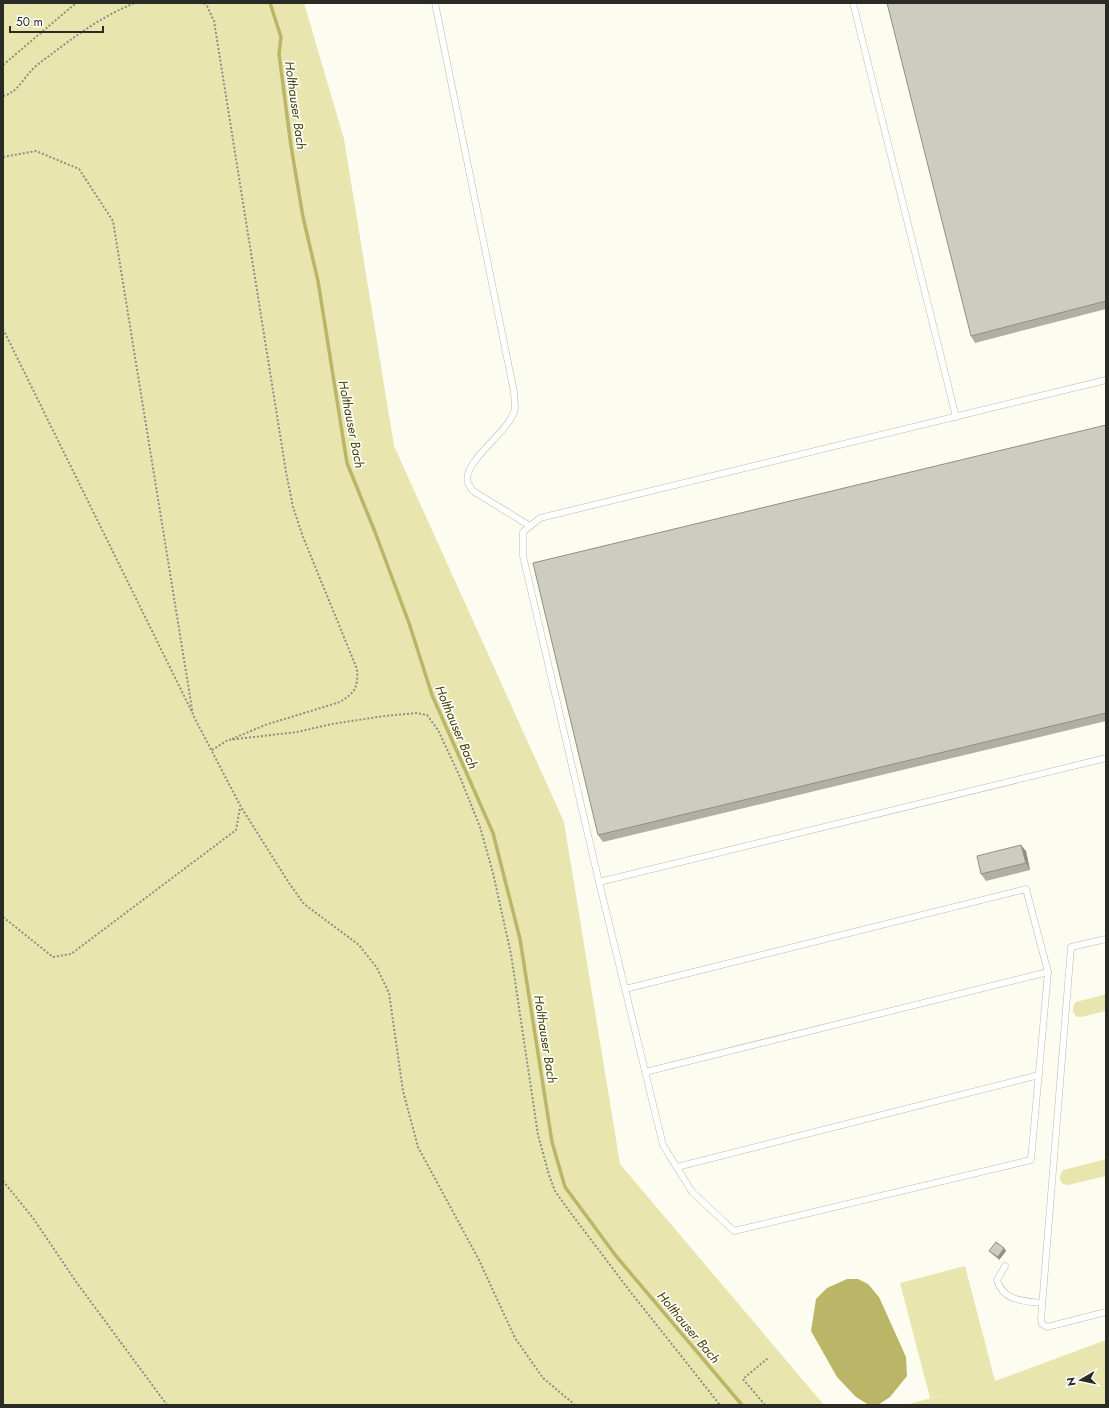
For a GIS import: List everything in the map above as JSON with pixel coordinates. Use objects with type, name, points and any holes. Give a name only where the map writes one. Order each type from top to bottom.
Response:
[{"type":"lane","points":[[435,3],[514,392],[515,409],[507,424],[472,464],[468,472],[468,482],[473,491],[530,526]]},
{"type":"lane","points":[[853,3],[956,417]]},
{"type":"lane","points":[[625,989],[1026,889],[1048,972],[1031,1160],[734,1231],[692,1192],[663,1145],[645,1072],[599,882],[523,556],[523,532],[540,518],[1106,380]]},
{"type":"lane","points":[[599,882],[1106,758]]},
{"type":"lane","points":[[1106,939],[1071,947],[1041,1319],[1042,1324],[1047,1326],[1106,1312]]},
{"type":"lane","points":[[645,1072],[1048,972]]},
{"type":"lane","points":[[677,1167],[1039,1075]]},
{"type":"lane","points":[[1006,1266],[997,1280],[999,1288],[1010,1298],[1042,1303]]},
{"type":"path","points":[[3,65],[76,3]]},
{"type":"path","points":[[3,96],[8,95],[17,88],[31,71],[73,38],[122,8],[135,3]]},
{"type":"path","points":[[204,3],[214,21],[293,507],[303,537],[357,669],[358,683],[351,695],[340,702],[265,725],[228,740],[212,750]]},
{"type":"path","points":[[3,157],[36,151],[79,169],[113,221],[193,715]]},
{"type":"path","points":[[3,328],[193,715],[241,807],[304,904],[359,945],[377,968],[389,993],[402,1091],[418,1147],[479,1260],[515,1338],[543,1378],[575,1405]]},
{"type":"path","points":[[228,740],[297,732],[332,724],[417,713],[427,715],[438,730],[460,777],[480,827],[493,873],[511,954],[538,1135],[549,1175],[556,1191],[567,1208],[629,1290],[720,1405]]},
{"type":"path","points":[[3,917],[53,957],[71,954],[236,830],[241,807]]},
{"type":"path","points":[[3,1180],[33,1218],[77,1283],[167,1405]]},
{"type":"path","points":[[765,1405],[743,1379],[768,1358]]},
{"type":"shaded area","points":[[3,3],[304,3],[344,139],[394,446],[564,822],[620,1164],[824,1405],[3,1405]]},
{"type":"shaded area","points":[[1106,994],[1106,1011],[1081,1017],[1077,1017],[1073,1012],[1073,1007],[1076,1002]]},
{"type":"shaded area","points":[[1106,1159],[1106,1176],[1068,1185],[1063,1184],[1060,1180],[1060,1175],[1063,1170]]},
{"type":"shaded area","points":[[965,1266],[995,1381],[1106,1340],[1106,1405],[906,1405],[949,1393],[930,1398],[900,1283]]},
{"type":"shaded area","points":[[847,1279],[858,1279],[868,1284],[879,1297],[906,1357],[907,1376],[890,1397],[878,1405],[869,1405],[856,1397],[837,1377],[811,1331],[816,1299],[827,1288]]},
{"type":"building","points":[[887,3],[1106,3],[1106,301],[971,336]]},
{"type":"building","points":[[1106,425],[1106,713],[598,835],[533,563]]},
{"type":"building","points":[[1021,845],[1026,863],[981,874],[977,856]]},
{"type":"building","points":[[996,1242],[1004,1248],[998,1257],[989,1251]]},
{"type":"waterway","name":"Holthauser Bach","points":[[270,3],[281,37],[279,54],[291,146],[303,217],[318,281],[347,463],[409,623],[432,695],[493,833],[520,939],[552,1142],[565,1187],[616,1256],[742,1405]]}]
